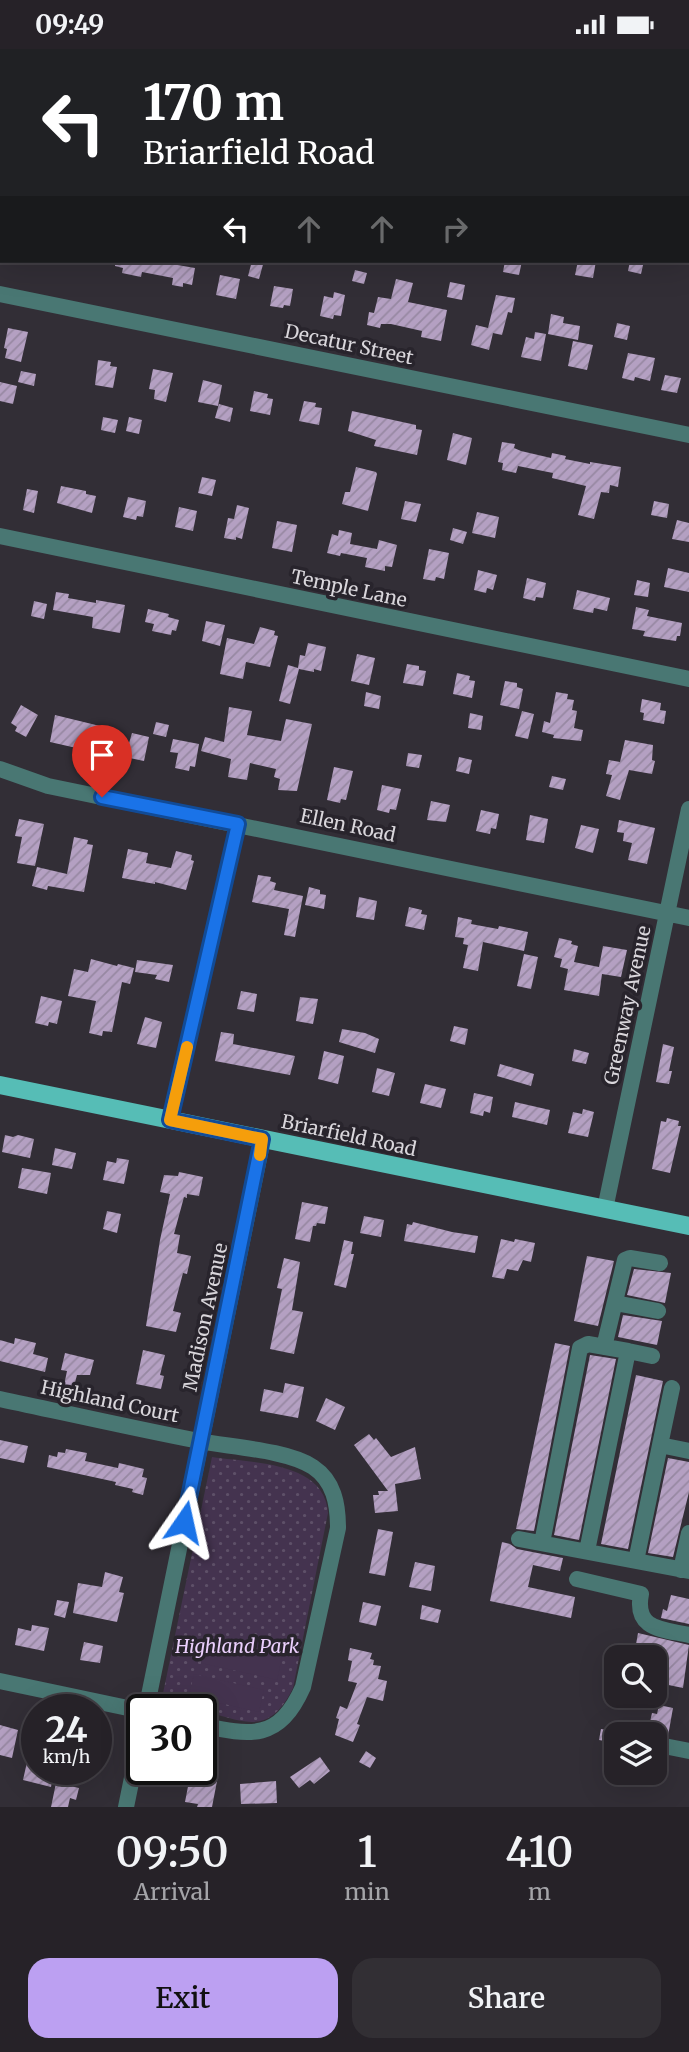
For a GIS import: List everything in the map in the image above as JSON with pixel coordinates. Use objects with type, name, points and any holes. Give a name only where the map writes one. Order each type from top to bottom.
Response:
[{"type":"main road","name":"Briarfield Road","points":[[0,1085],[689,1226]]},
{"type":"street","name":"Decatur Street","points":[[0,294],[689,435]]},
{"type":"street","name":"Temple Lane","points":[[0,536],[689,679]]},
{"type":"street","name":"Ellen Road","points":[[0,769],[48,786],[689,918]]},
{"type":"street","name":"Greenway Avenue","points":[[605,1209],[689,809]]},
{"type":"street","points":[[170,1120],[238,824]]},
{"type":"street","name":"Madison Avenue","points":[[148,1694],[262,1139]]},
{"type":"street","points":[[604,1347],[625,1260],[630,1258],[660,1263]]},
{"type":"street","points":[[615,1303],[658,1311]]},
{"type":"street","points":[[542,1543],[580,1347],[588,1344],[652,1356]]},
{"type":"street","points":[[587,1551],[628,1351]]},
{"type":"street","points":[[636,1561],[673,1388]]},
{"type":"street","name":"Highland Court","points":[[0,1399],[278,1455],[315,1468],[330,1485],[335,1495],[338,1528],[303,1687],[281,1721],[258,1732],[238,1733],[217,1728]]},
{"type":"street","points":[[660,1445],[689,1451]]},
{"type":"street","points":[[519,1539],[685,1570],[689,1533]]},
{"type":"street","points":[[577,1579],[641,1594],[639,1608],[641,1616],[648,1623],[660,1629],[689,1635]]},
{"type":"street","points":[[0,1681],[126,1707]]},
{"type":"street","points":[[667,1747],[689,1751]]},
{"type":"street","points":[[126,1807],[131,1785]]},
{"type":"green space","name":"Highland Park","points":[[212,1457],[283,1468],[314,1483],[324,1496],[328,1513],[293,1688],[284,1704],[264,1720],[253,1722],[217,1715],[217,1694],[163,1694]]},
{"type":"green space","points":[[206,1640],[282,1657],[277,1680],[201,1663]]},
{"type":"green space","points":[[194,1674],[264,1690],[259,1712],[217,1702],[217,1694],[189,1694]]},
{"type":"building","points":[[115,263],[166,263],[195,268],[192,285],[183,283],[183,287],[172,285],[173,278],[142,272],[141,277],[122,273],[123,268],[115,266]]},
{"type":"building","points":[[251,263],[263,263],[259,279],[248,276]]},
{"type":"building","points":[[505,263],[522,263],[519,275],[503,272]]},
{"type":"building","points":[[578,263],[596,263],[593,278],[575,275]]},
{"type":"building","points":[[630,263],[644,263],[641,274],[628,271]]},
{"type":"building","points":[[355,270],[367,273],[364,284],[352,281]]},
{"type":"building","points":[[220,275],[240,279],[236,299],[216,295]]},
{"type":"building","points":[[396,279],[413,283],[408,302],[447,310],[441,341],[421,337],[422,331],[391,324],[381,324],[380,328],[367,325],[369,312],[374,313],[378,297],[391,299]]},
{"type":"building","points":[[450,282],[465,285],[462,300],[447,297]]},
{"type":"building","points":[[274,286],[293,289],[290,306],[270,306]]},
{"type":"building","points":[[334,292],[345,295],[341,316],[334,315],[333,319],[320,316],[324,296],[333,298]]},
{"type":"building","points":[[496,295],[515,298],[512,313],[508,312],[502,335],[493,333],[489,350],[471,345],[476,325],[488,328]]},
{"type":"building","points":[[551,314],[564,317],[563,323],[580,326],[578,340],[548,334]]},
{"type":"building","points":[[617,323],[630,326],[627,340],[614,337]]},
{"type":"building","points":[[8,328],[28,332],[21,362],[5,358]]},
{"type":"building","points":[[535,332],[546,334],[541,361],[521,357],[526,337],[534,339]]},
{"type":"building","points":[[573,341],[593,345],[587,370],[568,366]]},
{"type":"building","points":[[628,353],[655,358],[650,381],[635,377],[634,381],[622,378]]},
{"type":"building","points":[[98,360],[111,362],[110,366],[117,367],[113,388],[95,385]]},
{"type":"building","points":[[153,369],[173,373],[166,402],[154,399],[155,390],[149,389]]},
{"type":"building","points":[[21,371],[36,374],[34,386],[18,382]]},
{"type":"building","points":[[665,375],[681,378],[677,393],[661,390]]},
{"type":"building","points":[[203,380],[222,385],[218,406],[198,402]]},
{"type":"building","points":[[0,382],[17,386],[13,404],[0,401]]},
{"type":"building","points":[[254,391],[268,394],[267,398],[273,399],[270,415],[250,411]]},
{"type":"building","points":[[304,401],[316,403],[315,407],[322,408],[319,425],[299,421]]},
{"type":"building","points":[[219,404],[233,408],[230,422],[215,418]]},
{"type":"building","points":[[352,411],[416,425],[416,429],[422,430],[417,455],[374,446],[376,440],[348,431]]},
{"type":"building","points":[[103,417],[118,420],[115,433],[101,430]]},
{"type":"building","points":[[129,417],[142,420],[139,434],[126,431]]},
{"type":"building","points":[[453,433],[472,438],[466,465],[447,460]]},
{"type":"building","points":[[502,442],[515,444],[514,448],[521,451],[551,458],[552,453],[566,456],[565,459],[621,467],[618,487],[610,485],[609,493],[601,492],[594,519],[578,515],[586,486],[552,478],[553,473],[518,466],[516,473],[502,470],[503,463],[498,462]]},
{"type":"building","points":[[356,467],[377,474],[368,511],[342,504],[345,492],[350,492]]},
{"type":"building","points":[[202,477],[216,480],[212,496],[198,493]]},
{"type":"building","points":[[61,486],[96,496],[92,513],[57,503]]},
{"type":"building","points":[[27,489],[38,491],[34,513],[23,510]]},
{"type":"building","points":[[128,497],[146,501],[143,517],[137,516],[136,520],[123,517]]},
{"type":"building","points":[[405,501],[421,504],[416,522],[401,519]]},
{"type":"building","points":[[654,501],[669,504],[667,518],[651,515]]},
{"type":"building","points":[[237,505],[249,508],[242,539],[224,538],[228,518],[234,519]]},
{"type":"building","points":[[179,507],[197,511],[193,531],[175,527]]},
{"type":"building","points":[[477,512],[499,517],[495,538],[472,533]]},
{"type":"building","points":[[677,520],[689,523],[689,542],[672,539]]},
{"type":"building","points":[[277,521],[297,525],[292,552],[272,548]]},
{"type":"building","points":[[453,528],[467,532],[463,544],[450,540]]},
{"type":"building","points":[[339,530],[352,533],[350,544],[377,549],[379,540],[397,545],[392,567],[385,566],[385,571],[365,567],[367,558],[327,553],[332,534],[338,536]]},
{"type":"building","points":[[429,549],[449,553],[444,579],[423,579]]},
{"type":"building","points":[[668,568],[689,573],[689,592],[664,587]]},
{"type":"building","points":[[478,570],[497,575],[493,590],[487,588],[486,593],[474,590]]},
{"type":"building","points":[[527,578],[546,583],[543,598],[536,597],[535,601],[523,598]]},
{"type":"building","points":[[637,580],[650,583],[648,597],[634,595]]},
{"type":"building","points":[[577,590],[610,598],[607,611],[594,608],[593,613],[573,609]]},
{"type":"building","points":[[56,592],[69,594],[68,598],[125,605],[120,633],[92,628],[93,617],[53,610]]},
{"type":"building","points":[[34,601],[47,604],[44,619],[31,616]]},
{"type":"building","points":[[636,607],[649,610],[647,616],[682,623],[680,636],[677,636],[676,641],[643,636],[645,631],[632,629]]},
{"type":"building","points":[[148,609],[169,614],[168,617],[179,620],[176,631],[172,630],[171,635],[152,631],[154,624],[145,622]]},
{"type":"building","points":[[206,621],[225,625],[220,646],[202,641]]},
{"type":"building","points":[[260,627],[275,631],[274,635],[278,636],[270,667],[246,662],[243,679],[220,674],[227,638],[254,644]]},
{"type":"building","points":[[308,643],[326,647],[321,671],[299,669],[290,704],[279,701],[288,665],[298,668],[300,655],[305,656]]},
{"type":"building","points":[[357,654],[375,658],[369,685],[351,681]]},
{"type":"building","points":[[407,664],[419,666],[419,670],[426,671],[423,686],[403,683]]},
{"type":"building","points":[[457,673],[470,676],[469,680],[475,681],[472,698],[453,694]]},
{"type":"building","points":[[505,681],[517,683],[517,687],[523,689],[519,709],[500,705]]},
{"type":"building","points":[[366,692],[381,696],[379,709],[364,706]]},
{"type":"building","points":[[556,692],[568,694],[567,699],[574,700],[572,710],[577,711],[574,728],[583,730],[581,741],[553,738],[554,735],[542,732],[544,721],[550,723]]},
{"type":"building","points":[[642,699],[661,703],[660,710],[666,711],[664,724],[643,720],[644,713],[640,712]]},
{"type":"building","points":[[21,705],[38,715],[26,737],[15,731],[17,727],[11,723]]},
{"type":"building","points":[[229,707],[252,711],[247,735],[281,741],[286,719],[312,724],[297,791],[278,790],[280,779],[274,777],[276,769],[250,763],[247,780],[228,777],[231,759],[201,751],[205,737],[224,742]]},
{"type":"building","points":[[522,711],[534,714],[528,739],[515,736]]},
{"type":"building","points":[[470,713],[483,716],[481,730],[468,728]]},
{"type":"building","points":[[55,715],[100,726],[94,752],[50,742]]},
{"type":"building","points":[[156,722],[169,725],[166,737],[153,734]]},
{"type":"building","points":[[132,733],[149,737],[144,761],[125,757]]},
{"type":"building","points":[[173,739],[199,744],[195,767],[190,766],[189,771],[175,768],[178,753],[170,752]]},
{"type":"building","points":[[625,740],[653,745],[652,760],[655,761],[652,774],[629,770],[620,800],[606,796],[612,775],[606,774],[609,760],[620,762]]},
{"type":"building","points":[[408,753],[422,755],[419,768],[406,766]]},
{"type":"building","points":[[459,757],[472,760],[469,774],[456,771]]},
{"type":"building","points":[[334,767],[353,771],[346,800],[341,799],[340,803],[327,800]]},
{"type":"building","points":[[552,776],[566,779],[563,790],[549,787]]},
{"type":"building","points":[[382,785],[401,789],[396,810],[390,809],[389,813],[377,810]]},
{"type":"building","points":[[431,801],[450,805],[446,822],[427,820]]},
{"type":"building","points":[[481,810],[499,814],[496,829],[491,828],[490,834],[476,831]]},
{"type":"building","points":[[530,815],[548,819],[544,843],[526,840]]},
{"type":"building","points":[[19,819],[44,824],[35,866],[17,863],[22,837],[15,836]]},
{"type":"building","points":[[619,820],[655,828],[647,864],[628,860],[632,843],[623,841],[624,833],[617,832]]},
{"type":"building","points":[[581,825],[599,829],[593,853],[575,848]]},
{"type":"building","points":[[74,837],[88,840],[87,844],[93,845],[84,892],[48,886],[47,890],[32,886],[37,867],[67,874]]},
{"type":"building","points":[[128,849],[148,853],[146,863],[171,868],[176,851],[192,855],[191,860],[194,861],[186,890],[155,882],[122,878]]},
{"type":"building","points":[[258,875],[271,877],[270,881],[276,883],[274,890],[303,896],[295,937],[284,935],[289,909],[252,902]]},
{"type":"building","points":[[309,887],[326,895],[324,909],[305,905]]},
{"type":"building","points":[[359,897],[377,901],[374,920],[356,917]]},
{"type":"building","points":[[409,907],[422,910],[421,914],[427,915],[424,930],[405,926]]},
{"type":"building","points":[[458,917],[472,920],[471,924],[528,932],[524,951],[483,942],[478,971],[463,968],[468,945],[463,944],[464,938],[455,937]]},
{"type":"building","points":[[559,938],[572,941],[571,944],[578,946],[574,962],[599,967],[603,946],[627,950],[621,977],[602,974],[599,996],[564,990],[568,969],[560,967],[562,959],[554,957]]},
{"type":"building","points":[[524,954],[538,957],[531,989],[517,986]]},
{"type":"building","points":[[91,959],[134,968],[130,984],[122,982],[112,1032],[103,1031],[102,1036],[89,1033],[96,1001],[68,996],[74,969],[88,972]]},
{"type":"building","points":[[137,960],[173,965],[169,982],[155,979],[157,975],[135,972]]},
{"type":"building","points":[[241,991],[257,994],[254,1012],[237,1009]]},
{"type":"building","points":[[41,996],[62,1001],[57,1024],[49,1022],[48,1026],[35,1023]]},
{"type":"building","points":[[300,997],[318,999],[313,1024],[296,1021]]},
{"type":"building","points":[[145,1017],[162,1022],[156,1048],[137,1044]]},
{"type":"building","points":[[454,1026],[468,1029],[465,1045],[450,1041]]},
{"type":"building","points":[[342,1029],[365,1033],[379,1039],[375,1053],[339,1042]]},
{"type":"building","points":[[221,1032],[234,1034],[233,1044],[295,1056],[290,1075],[215,1061]]},
{"type":"building","points":[[663,1044],[674,1047],[669,1084],[656,1082]]},
{"type":"building","points":[[574,1049],[589,1053],[586,1064],[572,1061]]},
{"type":"building","points":[[324,1051],[344,1056],[338,1084],[318,1079]]},
{"type":"building","points":[[500,1064],[534,1074],[531,1086],[497,1076]]},
{"type":"building","points":[[377,1068],[395,1073],[389,1096],[372,1092]]},
{"type":"building","points":[[425,1084],[446,1089],[441,1108],[420,1103]]},
{"type":"building","points":[[474,1093],[493,1097],[490,1113],[484,1111],[483,1116],[470,1113]]},
{"type":"building","points":[[515,1102],[550,1110],[547,1125],[512,1117]]},
{"type":"building","points":[[583,1109],[594,1112],[588,1137],[568,1133],[573,1112],[582,1114]]},
{"type":"building","points":[[667,1118],[679,1121],[678,1126],[681,1126],[670,1173],[652,1169],[661,1121],[666,1122]]},
{"type":"building","points":[[5,1135],[34,1139],[30,1158],[2,1152]]},
{"type":"building","points":[[55,1148],[76,1153],[72,1169],[52,1165]]},
{"type":"building","points":[[117,1158],[129,1160],[124,1184],[103,1180],[107,1161],[116,1163]]},
{"type":"building","points":[[22,1168],[51,1173],[47,1194],[18,1188]]},
{"type":"building","points":[[179,1172],[203,1177],[199,1196],[187,1194],[187,1198],[184,1197],[174,1234],[180,1235],[177,1253],[191,1256],[187,1274],[183,1273],[173,1311],[181,1313],[176,1332],[146,1326],[170,1194],[160,1192],[164,1175],[178,1176]]},
{"type":"building","points":[[302,1202],[328,1207],[325,1224],[317,1223],[313,1226],[310,1242],[295,1239]]},
{"type":"building","points":[[107,1211],[121,1214],[117,1233],[103,1229]]},
{"type":"building","points":[[364,1216],[384,1220],[381,1237],[360,1233]]},
{"type":"building","points":[[413,1222],[478,1236],[475,1253],[404,1241],[407,1224],[412,1225]]},
{"type":"building","points":[[501,1239],[535,1243],[531,1262],[523,1260],[518,1271],[507,1269],[504,1279],[492,1277]]},
{"type":"building","points":[[344,1240],[353,1242],[351,1254],[354,1254],[346,1288],[334,1285]]},
{"type":"building","points":[[587,1256],[614,1261],[598,1326],[574,1321]]},
{"type":"building","points":[[284,1258],[300,1262],[292,1310],[303,1312],[294,1354],[270,1349],[282,1289],[277,1288]]},
{"type":"building","points":[[634,1269],[671,1273],[665,1303],[627,1295]]},
{"type":"building","points":[[623,1315],[662,1321],[657,1345],[618,1337]]},
{"type":"building","points":[[15,1338],[36,1343],[33,1354],[48,1358],[45,1372],[0,1361],[0,1340],[14,1344]]},
{"type":"building","points":[[555,1343],[570,1346],[534,1531],[516,1529]]},
{"type":"building","points":[[143,1350],[165,1355],[160,1375],[164,1376],[161,1389],[136,1384]]},
{"type":"building","points":[[65,1353],[94,1360],[90,1375],[77,1375],[71,1398],[62,1395],[67,1371],[61,1370]]},
{"type":"building","points":[[590,1355],[616,1359],[579,1540],[554,1535]]},
{"type":"building","points":[[636,1375],[663,1381],[628,1549],[601,1544]]},
{"type":"building","points":[[285,1383],[304,1387],[298,1418],[260,1411],[264,1389],[283,1393]]},
{"type":"building","points":[[326,1398],[345,1407],[335,1430],[316,1421]]},
{"type":"building","points":[[369,1434],[374,1440],[376,1438],[391,1457],[415,1447],[421,1479],[395,1484],[398,1511],[375,1513],[373,1495],[379,1495],[378,1491],[388,1491],[354,1445]]},
{"type":"building","points":[[0,1440],[28,1446],[24,1463],[0,1458]]},
{"type":"building","points":[[66,1449],[87,1453],[85,1461],[118,1468],[119,1463],[144,1469],[142,1477],[147,1478],[143,1495],[132,1492],[133,1489],[115,1485],[116,1482],[47,1467],[49,1455],[57,1457],[58,1452],[65,1453]]},
{"type":"building","points":[[668,1458],[689,1462],[689,1492],[673,1557],[648,1553]]},
{"type":"building","points":[[378,1529],[393,1532],[385,1576],[369,1573]]},
{"type":"building","points":[[502,1542],[517,1549],[563,1558],[560,1571],[533,1565],[528,1587],[575,1597],[571,1618],[490,1601]]},
{"type":"building","points":[[415,1562],[435,1566],[431,1591],[409,1587]]},
{"type":"building","points":[[105,1572],[123,1577],[119,1592],[124,1593],[117,1622],[73,1613],[78,1583],[102,1587]]},
{"type":"building","points":[[671,1595],[689,1599],[689,1624],[661,1618],[663,1609],[667,1611]]},
{"type":"building","points":[[57,1600],[69,1602],[65,1618],[54,1615]]},
{"type":"building","points":[[363,1602],[381,1606],[376,1626],[359,1622]]},
{"type":"building","points":[[422,1605],[441,1610],[438,1623],[420,1619]]},
{"type":"building","points":[[32,1625],[49,1628],[44,1651],[15,1645],[18,1628],[31,1631]]},
{"type":"building","points":[[638,1633],[689,1645],[683,1688],[667,1685],[667,1645],[636,1645]]},
{"type":"building","points":[[84,1642],[103,1646],[100,1663],[80,1660]]},
{"type":"building","points":[[350,1648],[372,1653],[370,1659],[374,1660],[373,1665],[381,1666],[378,1679],[387,1681],[383,1701],[367,1697],[353,1742],[335,1735],[340,1706],[347,1709],[357,1683],[348,1681],[352,1661],[348,1660]]},
{"type":"building","points":[[658,1708],[673,1708],[668,1736],[667,1722],[650,1722],[652,1713],[657,1714]]},
{"type":"building","points":[[0,1725],[18,1730],[12,1758],[0,1755]]},
{"type":"building","points":[[601,1729],[604,1730],[604,1741],[599,1740]]},
{"type":"building","points":[[366,1751],[376,1758],[370,1768],[359,1762]]},
{"type":"building","points":[[320,1757],[330,1771],[314,1784],[310,1780],[299,1788],[290,1777]]},
{"type":"building","points":[[276,1781],[277,1803],[241,1804],[240,1784]]},
{"type":"building","points":[[56,1785],[79,1788],[76,1800],[70,1798],[68,1807],[51,1807]]},
{"type":"building","points":[[188,1785],[216,1785],[212,1807],[197,1807],[198,1804],[185,1802]]},
{"type":"slow traffic","points":[[187,1047],[170,1120],[262,1139],[260,1155]]},
{"type":"route","points":[[102,797],[238,824],[170,1120],[262,1139],[237,1273],[184,1522]]}]
